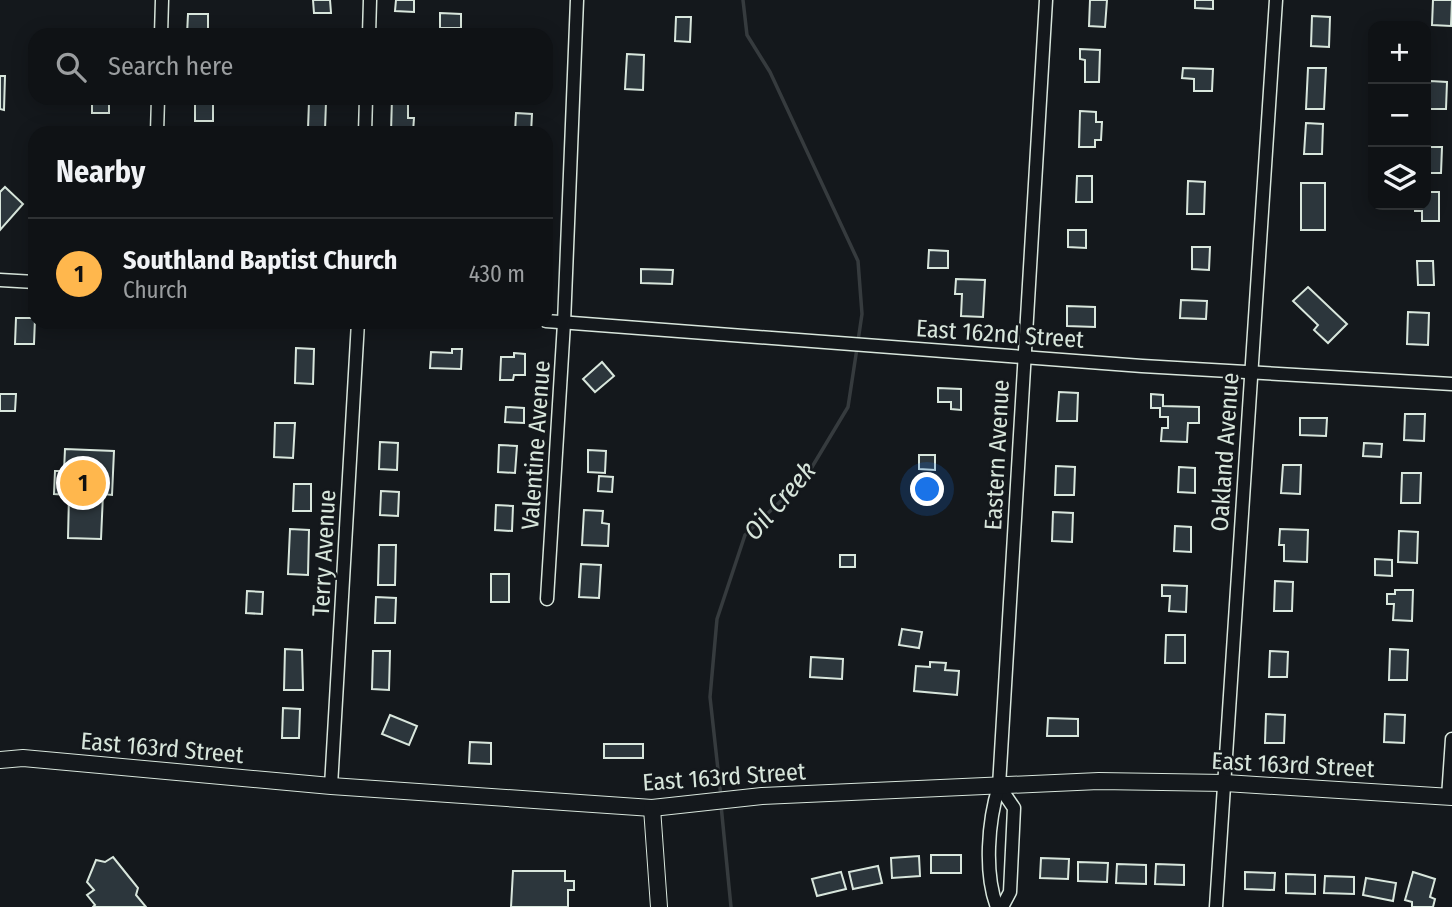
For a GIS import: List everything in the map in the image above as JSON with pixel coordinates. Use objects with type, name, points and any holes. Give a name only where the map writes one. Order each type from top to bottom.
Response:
[{"type":"street","points":[[161,28],[162,0]]},
{"type":"street","points":[[369,28],[370,0]]},
{"type":"street","name":"Valentine Avenue","points":[[547,599],[564,323],[578,0]]},
{"type":"street","name":"Eastern Avenue","points":[[999,786],[1014,808],[1010,892],[1000,907],[991,890],[992,809],[999,786],[1046,0]]},
{"type":"street","name":"Oakland Avenue","points":[[1216,907],[1276,0]]},
{"type":"street","points":[[157,126],[158,105]]},
{"type":"street","points":[[365,126],[366,105]]},
{"type":"street","points":[[0,279],[28,281]]},
{"type":"street","name":"East 162nd Street","points":[[553,322],[876,347],[1452,384]]},
{"type":"street","name":"Terry Avenue","points":[[331,786],[358,329]]},
{"type":"street","points":[[1450,797],[1452,739]]},
{"type":"street","name":"East 163rd Street","points":[[0,760],[36,759],[331,786],[652,808],[687,802],[762,796],[1099,781],[1225,783],[1450,797]]},
{"type":"street","points":[[652,808],[659,907]]},
{"type":"building","points":[[313,0],[330,0],[331,13],[314,13]]},
{"type":"building","points":[[396,0],[414,0],[414,12],[395,11]]},
{"type":"building","points":[[1090,0],[1107,0],[1105,27],[1089,26]]},
{"type":"building","points":[[1195,0],[1213,0],[1213,9],[1195,8]]},
{"type":"building","points":[[1433,0],[1452,0],[1451,26],[1432,25]]},
{"type":"building","points":[[440,13],[461,14],[461,28],[440,28]]},
{"type":"building","points":[[188,14],[208,14],[208,28],[187,28]]},
{"type":"building","points":[[1312,16],[1330,17],[1329,47],[1311,46]]},
{"type":"building","points":[[676,17],[691,17],[690,42],[675,41]]},
{"type":"building","points":[[1080,49],[1100,50],[1099,82],[1085,82],[1085,60],[1080,59]]},
{"type":"building","points":[[627,54],[644,55],[643,90],[625,89]]},
{"type":"building","points":[[1183,68],[1213,69],[1212,91],[1194,91],[1194,79],[1182,78]]},
{"type":"building","points":[[1308,68],[1326,68],[1324,109],[1306,109]]},
{"type":"building","points":[[0,76],[5,76],[4,110],[0,109]]},
{"type":"building","points":[[1431,81],[1447,82],[1446,109],[1431,109]]},
{"type":"building","points":[[92,105],[109,105],[109,113],[92,113]]},
{"type":"building","points":[[195,105],[213,105],[213,121],[195,121]]},
{"type":"building","points":[[309,105],[326,105],[325,126],[308,126]]},
{"type":"building","points":[[392,105],[408,105],[408,118],[414,118],[413,126],[391,126]]},
{"type":"building","points":[[1080,111],[1096,112],[1096,122],[1102,122],[1101,140],[1095,140],[1095,147],[1079,147]]},
{"type":"building","points":[[516,113],[532,114],[531,126],[515,126]]},
{"type":"building","points":[[1306,123],[1323,124],[1322,154],[1304,154]]},
{"type":"building","points":[[1431,147],[1442,147],[1441,173],[1431,173]]},
{"type":"building","points":[[1077,176],[1092,176],[1092,202],[1076,202]]},
{"type":"building","points":[[1188,181],[1205,182],[1204,214],[1187,214]]},
{"type":"building","points":[[1301,183],[1325,183],[1325,230],[1301,230]]},
{"type":"building","points":[[5,187],[23,204],[0,230],[0,192]]},
{"type":"building","points":[[1431,192],[1439,192],[1439,221],[1422,221],[1422,211],[1415,211],[1431,210]]},
{"type":"building","points":[[1068,230],[1086,230],[1086,248],[1068,247]]},
{"type":"building","points":[[1192,247],[1210,247],[1209,270],[1192,269]]},
{"type":"building","points":[[929,250],[948,251],[948,268],[928,268]]},
{"type":"building","points":[[1417,261],[1433,261],[1434,285],[1418,285]]},
{"type":"building","points":[[641,269],[673,270],[672,284],[641,283]]},
{"type":"building","points":[[956,279],[985,280],[983,317],[961,316],[962,294],[955,294]]},
{"type":"building","points":[[1308,287],[1347,324],[1328,343],[1314,330],[1318,325],[1293,301]]},
{"type":"building","points":[[1181,300],[1207,301],[1206,319],[1180,318]]},
{"type":"building","points":[[1067,306],[1095,307],[1095,327],[1067,326]]},
{"type":"building","points":[[1408,312],[1429,313],[1428,345],[1407,344]]},
{"type":"building","points":[[16,318],[28,318],[28,329],[35,329],[34,344],[15,344]]},
{"type":"building","points":[[296,348],[314,349],[313,384],[295,383]]},
{"type":"building","points":[[452,349],[462,349],[461,369],[430,368],[431,352],[452,353]]},
{"type":"building","points":[[514,353],[525,354],[525,375],[514,375],[513,380],[500,380],[501,357],[514,357]]},
{"type":"building","points":[[602,362],[614,376],[595,392],[583,379]]},
{"type":"building","points":[[938,388],[961,389],[961,410],[951,409],[951,402],[938,402]]},
{"type":"building","points":[[1059,392],[1078,393],[1077,421],[1057,421]]},
{"type":"building","points":[[0,394],[16,394],[15,411],[0,411]]},
{"type":"building","points":[[1151,394],[1163,395],[1163,406],[1199,407],[1199,423],[1188,423],[1187,442],[1161,441],[1162,428],[1168,428],[1168,417],[1160,417],[1160,408],[1151,408]]},
{"type":"building","points":[[506,407],[524,408],[524,423],[505,422]]},
{"type":"building","points":[[1405,414],[1425,414],[1424,441],[1404,440]]},
{"type":"building","points":[[1300,418],[1327,418],[1326,436],[1300,435]]},
{"type":"building","points":[[275,423],[295,423],[293,458],[274,457]]},
{"type":"building","points":[[380,442],[398,443],[397,470],[379,469]]},
{"type":"building","points":[[1364,443],[1382,444],[1381,457],[1363,456]]},
{"type":"building","points":[[499,445],[517,446],[515,473],[498,472]]},
{"type":"building","points":[[65,449],[114,451],[112,495],[103,494],[101,539],[68,538],[69,495],[54,494],[55,471],[64,471]]},
{"type":"building","points":[[588,450],[606,451],[605,473],[588,472]]},
{"type":"building","points":[[919,455],[935,455],[935,470],[919,469]]},
{"type":"building","points":[[1283,465],[1301,465],[1300,494],[1281,493]]},
{"type":"building","points":[[1056,466],[1075,467],[1074,495],[1055,495]]},
{"type":"building","points":[[1179,467],[1195,468],[1195,493],[1178,492]]},
{"type":"building","points":[[1402,473],[1421,473],[1420,503],[1401,503]]},
{"type":"building","points":[[599,476],[613,477],[612,492],[598,491]]},
{"type":"building","points":[[294,484],[311,484],[311,511],[293,511]]},
{"type":"building","points":[[381,491],[399,492],[398,516],[380,515]]},
{"type":"building","points":[[496,505],[513,506],[512,531],[495,530]]},
{"type":"building","points":[[584,510],[603,511],[602,523],[609,524],[608,546],[582,545]]},
{"type":"building","points":[[1053,512],[1073,513],[1072,542],[1052,541]]},
{"type":"building","points":[[1175,526],[1191,527],[1191,552],[1174,551]]},
{"type":"building","points":[[290,529],[309,530],[308,575],[288,574]]},
{"type":"building","points":[[1280,529],[1308,530],[1307,562],[1284,561],[1284,545],[1279,545]]},
{"type":"building","points":[[1399,531],[1418,532],[1417,563],[1398,562]]},
{"type":"building","points":[[379,545],[396,545],[395,585],[378,585]]},
{"type":"building","points":[[840,555],[855,555],[855,567],[840,567]]},
{"type":"building","points":[[1375,559],[1392,560],[1392,576],[1375,575]]},
{"type":"building","points":[[581,564],[601,565],[599,598],[579,597]]},
{"type":"building","points":[[491,574],[509,574],[509,602],[491,602]]},
{"type":"building","points":[[1275,581],[1293,582],[1292,611],[1274,611]]},
{"type":"building","points":[[1162,585],[1187,586],[1186,612],[1169,611],[1170,596],[1162,596]]},
{"type":"building","points":[[1395,590],[1413,590],[1412,621],[1393,620],[1394,604],[1387,604],[1387,594],[1395,594]]},
{"type":"building","points":[[247,591],[263,592],[262,614],[246,613]]},
{"type":"building","points":[[376,597],[396,598],[395,623],[375,623]]},
{"type":"building","points":[[902,629],[922,632],[919,648],[899,645]]},
{"type":"building","points":[[1166,635],[1185,635],[1185,663],[1165,663]]},
{"type":"building","points":[[285,649],[302,650],[303,690],[284,690]]},
{"type":"building","points":[[1390,649],[1408,650],[1407,680],[1389,680]]},
{"type":"building","points":[[373,651],[390,651],[389,690],[372,689]]},
{"type":"building","points":[[1270,651],[1288,652],[1287,677],[1269,677]]},
{"type":"building","points":[[811,657],[843,659],[842,679],[810,677]]},
{"type":"building","points":[[930,662],[946,663],[945,670],[959,671],[957,695],[914,691],[916,666],[930,667]]},
{"type":"building","points":[[283,708],[300,709],[299,738],[282,738]]},
{"type":"building","points":[[1266,714],[1285,715],[1284,743],[1265,743]]},
{"type":"building","points":[[1385,714],[1405,715],[1404,743],[1384,742]]},
{"type":"building","points":[[390,715],[417,726],[409,745],[382,734]]},
{"type":"building","points":[[1048,718],[1078,719],[1078,736],[1047,736]]},
{"type":"building","points":[[470,742],[491,743],[491,764],[469,763]]},
{"type":"building","points":[[604,744],[643,744],[643,758],[604,758]]},
{"type":"building","points":[[931,855],[961,855],[961,873],[931,873]]},
{"type":"building","points":[[919,856],[920,876],[892,878],[891,858]]},
{"type":"building","points":[[113,857],[138,888],[136,895],[146,907],[93,907],[95,905],[87,895],[94,890],[87,882],[96,860],[105,862]]},
{"type":"building","points":[[1041,858],[1069,859],[1068,879],[1040,878]]},
{"type":"building","points":[[1078,862],[1108,863],[1107,882],[1078,881]]},
{"type":"building","points":[[1117,864],[1146,865],[1146,884],[1116,883]]},
{"type":"building","points":[[1156,864],[1184,865],[1184,885],[1155,884]]},
{"type":"building","points":[[878,866],[882,883],[853,889],[849,872]]},
{"type":"building","points":[[513,871],[565,871],[565,881],[574,881],[574,890],[568,890],[568,907],[511,907]]},
{"type":"building","points":[[841,872],[846,889],[817,896],[812,879]]},
{"type":"building","points":[[1245,872],[1275,873],[1274,890],[1245,889]]},
{"type":"building","points":[[1413,872],[1435,879],[1430,897],[1435,899],[1433,907],[1412,907],[1412,902],[1405,900]]},
{"type":"building","points":[[1286,874],[1315,875],[1315,894],[1286,893]]},
{"type":"building","points":[[1325,876],[1354,877],[1354,894],[1324,893]]},
{"type":"building","points":[[1366,878],[1396,883],[1393,901],[1363,895]]},
{"type":"waterway","name":"Oil Creek","points":[[743,0],[747,35],[770,72],[858,261],[862,314],[858,341]]},
{"type":"waterway","name":"Oil Creek","points":[[721,797],[710,697],[717,619],[745,535],[806,477],[848,407],[857,348]]},
{"type":"waterway","name":"Oil Creek","points":[[721,805],[731,907]]},
{"type":"place","name":"Southland Baptist Church","points":[[83,483]]}]
